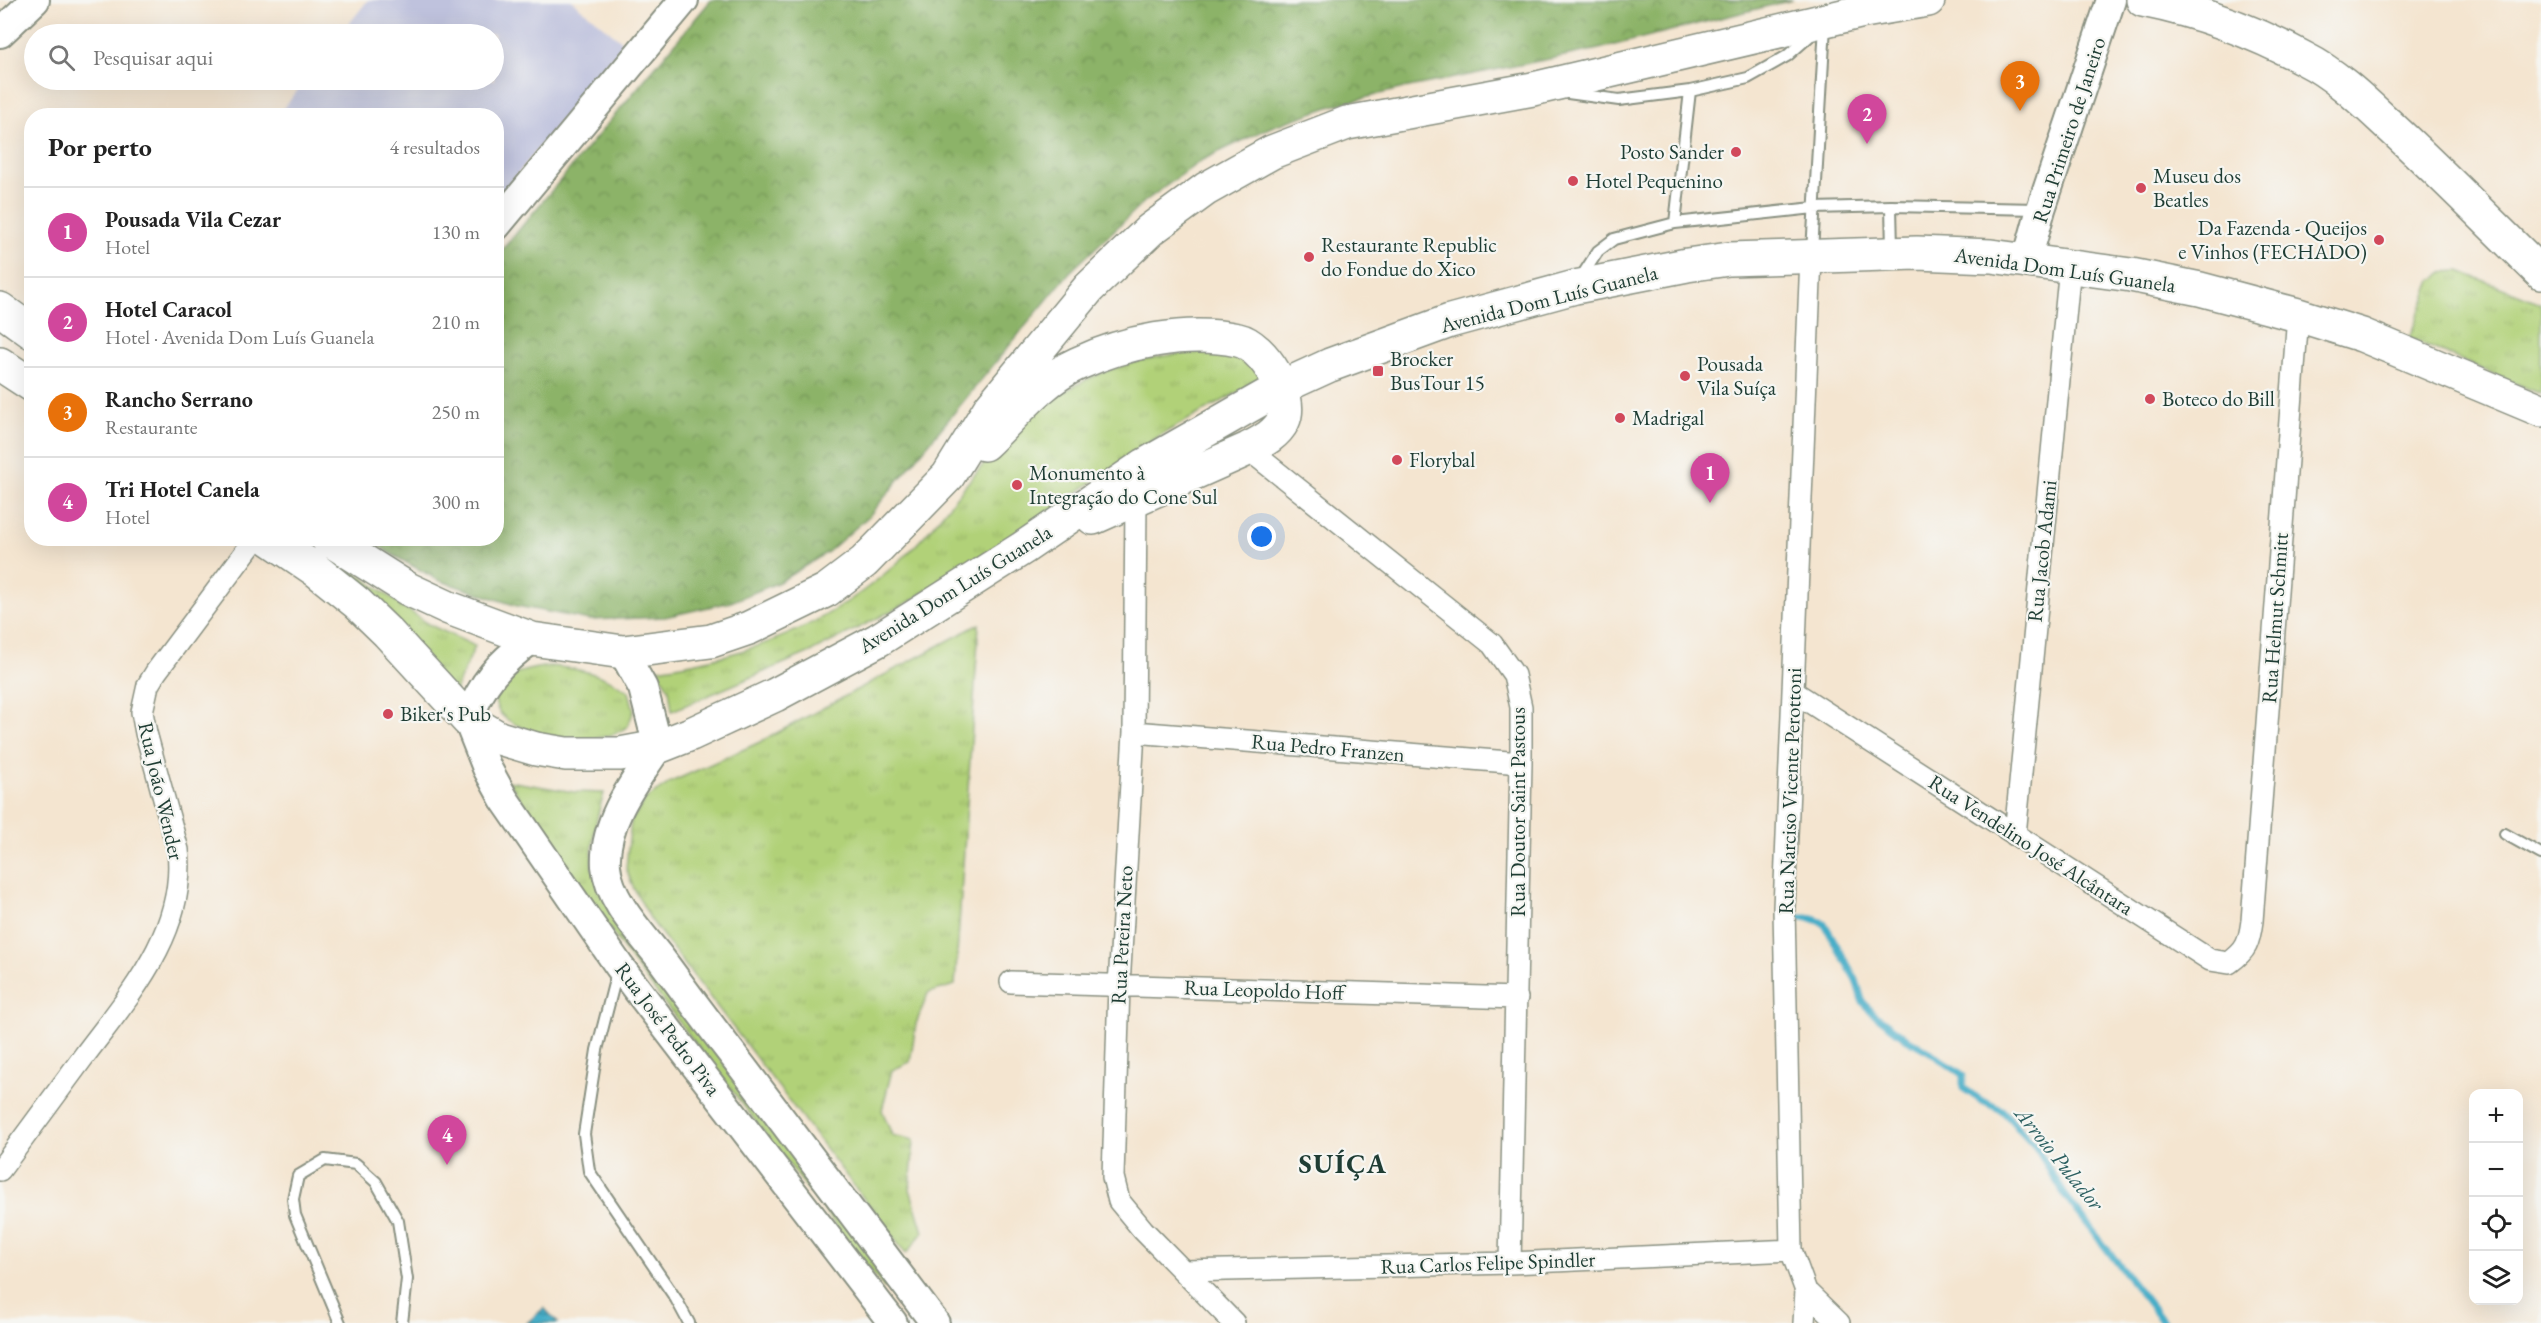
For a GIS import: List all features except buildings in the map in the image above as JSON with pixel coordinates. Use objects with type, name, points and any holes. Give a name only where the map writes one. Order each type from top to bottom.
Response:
[{"type":"main road","points":[[948,476],[990,408],[1089,288],[1150,230],[1206,189],[1272,153],[1347,123],[1533,89],[1864,11],[1928,0]]},
{"type":"main road","points":[[2143,0],[2173,6],[2219,22],[2307,59],[2358,97],[2541,273]]},
{"type":"main road","name":"Avenida Dom Luís Guanela","points":[[281,546],[316,570],[357,603],[468,720],[499,738],[536,749],[566,754],[620,754],[658,747],[775,695],[878,640],[1027,545],[1145,465],[1282,387],[1330,365],[1450,321],[1575,287],[1687,265],[1729,259],[1892,253],[1991,256],[2131,275],[2200,289],[2362,335],[2541,410]]},
{"type":"main road","points":[[0,309],[24,326]]},
{"type":"main road","points":[[0,330],[24,342]]},
{"type":"main road","points":[[340,546],[418,594],[532,639],[623,652],[711,640],[749,628],[827,590],[864,562],[948,476],[1049,382],[1076,364],[1123,347],[1171,339],[1208,337],[1241,340],[1259,352],[1282,387],[1287,404],[1283,420],[1273,435],[1248,449],[1136,500],[1027,545]]},
{"type":"main road","points":[[0,364],[24,380]]},
{"type":"street","points":[[0,33],[35,0]]},
{"type":"street","points":[[504,216],[684,0]]},
{"type":"street","name":"Rua Primeiro de Janeiro","points":[[2027,260],[2041,209],[2111,0]]},
{"type":"street","name":"Rua Narciso Vicente Perottoni","points":[[1804,1323],[1806,1291],[1791,1250],[1784,908],[1811,257]]},
{"type":"street","name":"Rua Jacob Adami","points":[[2015,835],[2070,266]]},
{"type":"street","name":"Rua Helmut Schmitt","points":[[2252,921],[2298,315]]},
{"type":"street","name":"Rua Doutor Saint Pastous","points":[[1248,449],[1492,644],[1514,675],[1521,707],[1521,763],[1510,1263]]},
{"type":"street","name":"Rua Pereira Neto","points":[[1136,500],[1134,732],[1119,986],[1113,1177],[1119,1201],[1143,1230],[1234,1323]]},
{"type":"street","name":"Rua João Wender","points":[[0,1170],[134,988],[166,930],[177,899],[180,870],[178,850],[146,733],[142,712],[144,699],[148,685],[156,672],[250,546]]},
{"type":"street","points":[[468,720],[477,695],[487,680],[501,664],[532,639]]},
{"type":"street","points":[[623,652],[644,688],[658,747]]},
{"type":"street","name":"Rua Vendelino José Alcântara","points":[[1794,692],[2210,960],[2229,963],[2242,954],[2249,940],[2252,921]]},
{"type":"street","name":"Rua José Pedro Piva","points":[[468,720],[487,768],[504,799],[619,966],[893,1323]]},
{"type":"street","name":"Rua Pedro Franzen","points":[[1134,732],[1521,763]]},
{"type":"street","name":"Rua José Pedro Piva","points":[[658,747],[632,786],[615,819],[608,842],[606,867],[613,892],[686,994],[935,1323]]},
{"type":"street","name":"Rua Leopoldo Hoff","points":[[1011,982],[1517,998]]},
{"type":"street","name":"Rua Carlos Felipe Spindler","points":[[1185,1271],[1510,1263],[1791,1250]]},
{"type":"street","points":[[1806,1291],[1839,1323]]},
{"type":"lane","points":[[1533,89],[1619,100],[1690,91],[1748,78],[1787,56],[1826,21]]},
{"type":"lane","points":[[1811,257],[1826,21]]},
{"type":"lane","points":[[1675,223],[1690,91]]},
{"type":"lane","points":[[1575,287],[1598,251],[1614,239],[1675,223],[1814,208],[1891,206],[2041,209]]},
{"type":"lane","points":[[1891,206],[1892,253]]},
{"type":"lane","points":[[2505,834],[2541,854]]},
{"type":"lane","points":[[619,966],[597,1050],[584,1134],[589,1171],[676,1299],[689,1323]]},
{"type":"lane","points":[[340,1323],[296,1215],[294,1199],[298,1176],[325,1160],[356,1164],[376,1182],[398,1221],[407,1279],[402,1323]]},
{"type":"shaded area","points":[[368,0],[571,0],[624,43],[504,190],[504,108],[284,108],[298,90],[504,90],[504,24],[349,24]]},
{"type":"green space","points":[[711,0],[1792,0],[1599,49],[1404,88],[1332,106],[1271,127],[1202,160],[1144,202],[1070,272],[869,516],[828,552],[779,582],[731,602],[665,617],[590,620],[517,606],[438,580],[380,546],[504,546],[504,248]]},
{"type":"green space","points":[[2459,271],[2541,303],[2541,394],[2409,338],[2432,281],[2443,272]]},
{"type":"green space","points":[[1196,352],[1229,353],[1245,358],[1264,378],[1164,433],[1041,517],[909,602],[813,651],[672,711],[669,689],[657,669],[727,655],[759,645],[790,633],[849,601],[905,556],[931,529],[995,452],[1043,407],[1068,389],[1096,375],[1125,365]]},
{"type":"green space","points":[[298,546],[318,546],[428,624],[475,646],[455,691]]},
{"type":"green space","points":[[979,624],[955,985],[928,993],[916,1024],[910,1062],[892,1070],[882,1110],[892,1135],[914,1140],[910,1189],[923,1232],[906,1254],[651,920],[633,887],[626,868],[631,821],[646,799],[671,782],[760,742]]},
{"type":"green space","points":[[549,666],[570,668],[601,676],[629,692],[634,710],[628,726],[616,733],[601,737],[566,738],[532,731],[505,718],[495,701],[501,683],[515,674]]},
{"type":"green space","points":[[508,781],[574,792],[604,793],[595,830],[592,868],[891,1282],[884,1288],[632,961]]},
{"type":"water","points":[[544,1308],[558,1323],[527,1323]]},
{"type":"waterway","name":"Arroio Pulador","points":[[1793,917],[1808,917],[1824,923],[1856,980],[1862,1000],[1871,1012],[1907,1039],[1963,1075],[1963,1088],[1982,1101],[2002,1110],[2036,1147],[2065,1195],[2164,1323]]},
{"type":"place","name":"Rancho Serrano","points":[[2020,111]]},
{"type":"place","name":"Hotel Caracol","points":[[1867,144]]},
{"type":"place","name":"Posto Sander","points":[[1736,152]]},
{"type":"place","name":"Hotel Pequenino","points":[[1573,181]]},
{"type":"place","name":"Museu dos Beatles","points":[[2141,188]]},
{"type":"place","name":"Da Fazenda - Queijos e Vinhos (FECHADO)","points":[[2379,240]]},
{"type":"place","name":"Restaurante Republic do Fondue do Xico","points":[[1309,257]]},
{"type":"place","name":"Brocker BusTour 15","points":[[1378,371]]},
{"type":"place","name":"Pousada Vila Suíça","points":[[1685,376]]},
{"type":"place","name":"Boteco do Bill","points":[[2150,399]]},
{"type":"place","name":"Madrigal","points":[[1620,418]]},
{"type":"place","name":"Florybal","points":[[1397,460]]},
{"type":"place","name":"Monumento à Integração do Cone Sul","points":[[1017,485]]},
{"type":"place","name":"Pousada Vila Cezar","points":[[1710,503]]},
{"type":"place","name":"Biker's Pub","points":[[388,714]]},
{"type":"place","name":"Tri Hotel Canela","points":[[447,1165]]},
{"type":"district","name":"SUÍÇA","points":[[1343,1164]]}]
